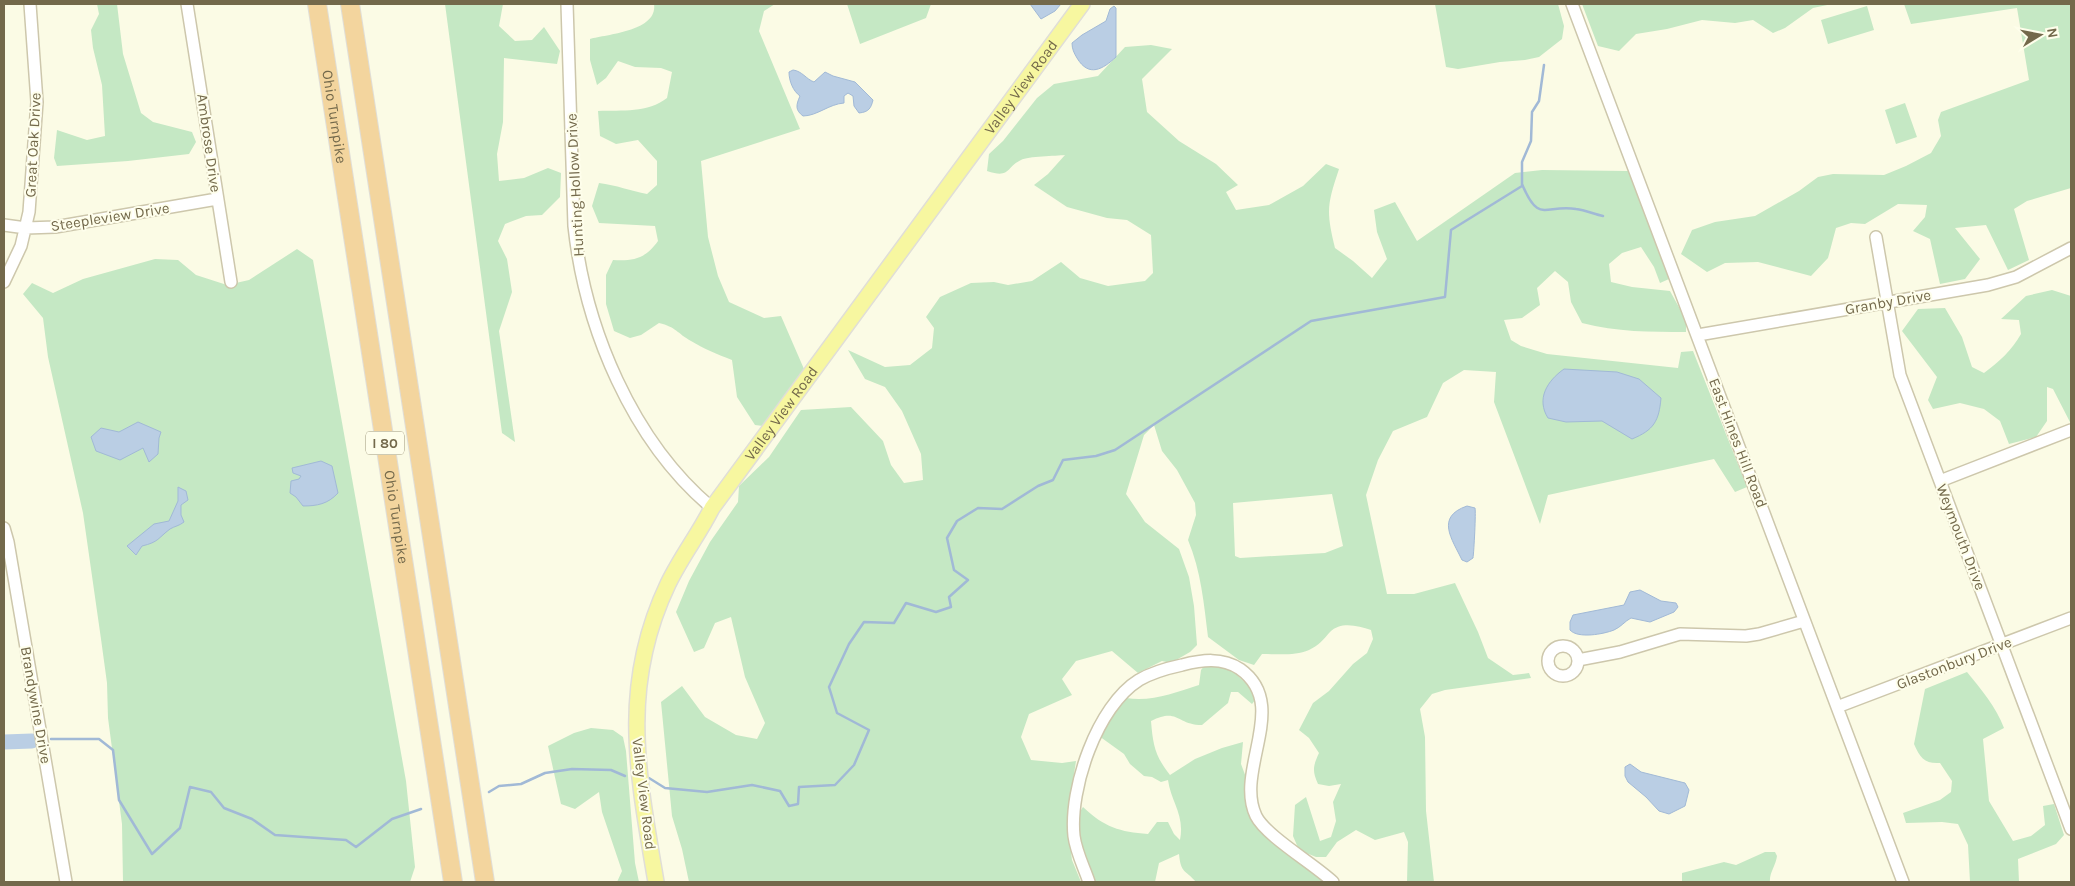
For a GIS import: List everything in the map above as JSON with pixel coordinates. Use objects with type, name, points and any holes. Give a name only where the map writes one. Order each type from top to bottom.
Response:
[{"type":"highway","name":"Ohio Turnpike","points":[[317,4],[453,882]]},
{"type":"highway","name":"Ohio Turnpike","points":[[350,4],[485,882]]},
{"type":"main road","name":"Valley View Road","points":[[656,882],[638,775],[636,735],[640,678],[653,621],[668,583],[712,508],[1082,4]]},
{"type":"street","name":"Great Oak Drive","points":[[4,282],[16,258],[29,212],[37,111],[30,4]]},
{"type":"street","name":"Ambrose Drive","points":[[187,4],[231,282]]},
{"type":"street","name":"Hunting Hollow Drive","points":[[568,4],[574,226],[577,253],[586,294],[603,350],[625,396],[655,445],[695,493],[712,508]]},
{"type":"street","name":"East Hines Hill Road","points":[[1572,4],[1903,882]]},
{"type":"street","name":"Steepleview Drive","points":[[4,225],[26,228],[55,227],[217,199]]},
{"type":"street","name":"Weymouth Drive","points":[[1876,237],[1886,303],[1900,374],[2071,829]]},
{"type":"street","name":"Granby Drive","points":[[1698,336],[1988,285],[2016,276],[2071,248]]},
{"type":"street","points":[[1940,481],[2071,430]]},
{"type":"street","name":"Brandywine Drive","points":[[4,528],[8,542],[66,882]]},
{"type":"street","name":"Glastonbury Drive","points":[[1837,708],[2071,618]]},
{"type":"street","points":[[1578,660],[1620,652],[1680,634],[1746,636],[1804,621]]},
{"type":"street","points":[[1089,882],[1076,849],[1074,823],[1081,775],[1098,730],[1118,701],[1138,680],[1175,667],[1210,660],[1223,661],[1240,670],[1254,684],[1260,696],[1263,710],[1250,789],[1252,805],[1258,819],[1270,833],[1333,882]]},
{"type":"green space","points":[[97,4],[117,4],[123,54],[141,113],[153,122],[192,132],[196,142],[189,154],[57,166],[54,158],[57,130],[87,140],[105,136],[102,85],[93,48],[91,30],[99,14]]},
{"type":"green space","points":[[445,4],[503,4],[499,26],[515,41],[532,40],[544,27],[560,51],[557,64],[504,58],[503,122],[497,154],[499,181],[524,178],[548,168],[561,173],[560,197],[542,215],[526,216],[505,224],[498,241],[507,259],[512,292],[499,331],[515,442],[502,433]]},
{"type":"green space","points":[[654,4],[775,4],[764,11],[759,31],[800,129],[701,161],[708,237],[718,276],[729,302],[764,318],[781,316],[804,369],[763,426],[755,425],[737,397],[732,360],[686,338],[673,328],[659,323],[641,335],[630,338],[614,331],[606,304],[606,275],[613,260],[638,258],[648,252],[658,241],[655,226],[599,223],[592,206],[599,183],[647,194],[657,185],[657,161],[638,140],[616,144],[600,136],[598,111],[634,110],[660,103],[667,98],[672,72],[661,68],[635,67],[618,61],[606,78],[597,85],[590,60],[590,39],[640,26],[653,13]]},
{"type":"green space","points":[[847,4],[931,4],[926,18],[860,44]]},
{"type":"green space","points":[[1435,4],[1558,4],[1564,26],[1562,39],[1539,57],[1458,69],[1446,67]]},
{"type":"green space","points":[[1582,4],[1832,4],[1813,8],[1785,28],[1773,33],[1753,20],[1735,23],[1702,20],[1667,29],[1636,34],[1619,51],[1598,46]]},
{"type":"green space","points":[[1904,4],[2071,4],[2071,188],[2027,201],[2014,209],[2029,260],[2008,270],[1986,225],[1955,228],[1980,259],[1965,279],[1940,284],[1930,239],[1913,231],[1925,217],[1927,205],[1898,204],[1865,224],[1851,223],[1836,228],[1828,258],[1811,276],[1758,262],[1725,263],[1707,272],[1681,254],[1692,230],[1715,222],[1755,216],[1799,191],[1818,177],[1833,174],[1884,175],[1906,166],[1931,153],[1941,136],[1938,120],[1941,112],[2029,80],[2017,8],[1911,24]]},
{"type":"green space","points":[[1867,6],[1874,30],[1828,44],[1821,20]]},
{"type":"green space","points":[[1151,45],[1172,49],[1142,79],[1147,112],[1179,141],[1216,164],[1238,185],[1226,192],[1236,210],[1269,205],[1303,186],[1326,164],[1339,169],[1329,208],[1330,225],[1335,248],[1372,278],[1387,259],[1377,232],[1374,210],[1395,202],[1417,241],[1515,173],[1542,170],[1628,171],[1669,279],[1660,283],[1654,267],[1641,247],[1622,253],[1609,264],[1611,282],[1632,287],[1670,291],[1686,320],[1686,332],[1621,330],[1582,323],[1571,302],[1568,282],[1555,271],[1537,288],[1540,305],[1522,318],[1504,320],[1511,340],[1521,346],[1547,354],[1678,368],[1681,352],[1693,351],[1747,487],[1735,492],[1714,459],[1548,495],[1540,524],[1494,402],[1496,372],[1464,370],[1443,383],[1427,417],[1393,431],[1378,460],[1366,495],[1387,594],[1414,594],[1455,583],[1488,658],[1513,675],[1529,673],[1531,678],[1445,690],[1432,694],[1420,709],[1425,737],[1426,811],[1434,882],[1407,882],[1408,842],[1404,832],[1375,840],[1356,830],[1337,842],[1326,857],[1316,857],[1299,850],[1293,836],[1295,805],[1306,797],[1320,841],[1331,837],[1336,821],[1333,802],[1341,784],[1329,786],[1318,784],[1314,768],[1319,753],[1309,738],[1299,730],[1313,703],[1329,691],[1353,664],[1367,653],[1373,639],[1371,630],[1355,626],[1339,626],[1309,650],[1292,654],[1262,654],[1254,665],[1239,660],[1208,637],[1199,576],[1188,540],[1196,515],[1195,503],[1177,470],[1162,451],[1154,425],[1144,435],[1126,494],[1145,522],[1179,549],[1189,577],[1194,606],[1197,645],[1190,652],[1171,663],[1162,661],[1138,673],[1112,651],[1076,661],[1062,679],[1072,695],[1029,714],[1021,737],[1031,760],[1062,763],[1076,761],[1067,820],[1072,860],[1081,882],[689,882],[672,816],[661,702],[682,686],[705,717],[736,735],[757,739],[765,723],[745,677],[731,617],[715,623],[704,648],[694,652],[676,612],[689,581],[710,542],[738,502],[739,486],[769,457],[801,410],[851,407],[883,441],[891,465],[904,483],[923,480],[921,454],[902,411],[885,387],[865,379],[848,350],[885,367],[910,365],[932,348],[934,328],[926,317],[940,297],[971,283],[994,282],[1008,285],[1032,281],[1061,262],[1080,278],[1108,286],[1145,281],[1153,273],[1151,235],[1127,220],[1107,218],[1067,207],[1034,185],[1048,174],[1065,155],[1021,160],[1000,174],[987,171],[989,154],[1003,141],[1037,98],[1054,84],[1098,76],[1125,47]],"holes":[[[1332,494],[1343,546],[1325,553],[1240,558],[1235,556],[1233,503]]]},
{"type":"green space","points":[[1905,103],[1917,137],[1896,144],[1885,110]]},
{"type":"green space","points":[[297,249],[313,260],[406,781],[415,867],[410,882],[123,882],[122,824],[108,718],[107,683],[83,513],[48,357],[43,318],[23,294],[32,283],[53,293],[83,279],[155,259],[178,260],[196,275],[227,285],[249,280]]},
{"type":"green space","points":[[2052,290],[2071,296],[2071,424],[2053,389],[2047,387],[2047,421],[2036,437],[2009,444],[2000,421],[1984,409],[1960,403],[1933,409],[1928,400],[1937,377],[1902,331],[1918,309],[1945,308],[1962,337],[1972,367],[1984,373],[2005,355],[2021,334],[2019,320],[2001,319],[2026,296]]},
{"type":"green space","points":[[1206,664],[1226,665],[1249,686],[1256,699],[1252,704],[1238,692],[1231,692],[1228,703],[1202,725],[1172,716],[1160,717],[1151,721],[1154,744],[1161,762],[1170,775],[1195,759],[1243,742],[1241,764],[1247,780],[1250,813],[1328,882],[1196,882],[1182,868],[1179,854],[1159,863],[1155,882],[1093,882],[1078,833],[1079,815],[1083,807],[1105,824],[1129,832],[1148,834],[1157,822],[1168,822],[1174,834],[1180,840],[1181,831],[1181,823],[1168,780],[1161,782],[1152,777],[1144,776],[1130,764],[1124,754],[1099,736],[1118,705],[1126,698],[1154,698],[1199,685],[1201,670]]},
{"type":"green space","points":[[1967,672],[1983,692],[2004,728],[1983,739],[1989,801],[2013,841],[2031,836],[2045,825],[2043,806],[2054,804],[2064,835],[2056,844],[2018,859],[2019,882],[1970,882],[1968,845],[1958,824],[1942,822],[1906,823],[1903,813],[1940,800],[1951,792],[1952,781],[1940,763],[1924,759],[1918,753],[1914,744],[1925,689]]},
{"type":"green space","points":[[591,728],[613,730],[623,737],[626,751],[635,863],[639,882],[617,882],[622,871],[602,812],[599,792],[575,809],[561,804],[548,746],[574,733]]},
{"type":"green space","points":[[1765,852],[1775,852],[1777,856],[1770,882],[1682,881],[1682,873],[1724,862],[1736,865]]},
{"type":"water","points":[[1030,4],[1061,4],[1055,11],[1041,19]]},
{"type":"water","points":[[1114,6],[1116,8],[1116,57],[1096,70],[1086,68],[1076,56],[1072,43],[1106,21],[1110,9]]},
{"type":"water","points":[[793,70],[814,82],[825,72],[855,82],[873,100],[871,105],[867,111],[859,113],[854,106],[853,96],[848,93],[844,96],[844,103],[803,116],[797,107],[800,96],[793,89],[790,79],[789,72]]},
{"type":"water","points":[[1564,369],[1617,372],[1639,379],[1661,398],[1657,419],[1646,432],[1632,439],[1602,421],[1566,422],[1548,418],[1543,404],[1543,397],[1548,385]]},
{"type":"water","points":[[138,422],[161,432],[158,454],[149,462],[143,448],[120,460],[96,451],[91,437],[101,428],[119,432]]},
{"type":"water","points":[[321,461],[332,466],[338,493],[322,504],[303,506],[290,493],[291,481],[299,479],[301,476],[293,473],[292,468]]},
{"type":"water","points":[[178,487],[186,491],[188,500],[181,505],[181,515],[184,522],[170,529],[155,541],[142,546],[136,555],[127,546],[154,524],[169,521],[178,501]]},
{"type":"water","points":[[1467,506],[1475,508],[1475,517],[1473,558],[1467,562],[1462,560],[1454,544],[1449,529],[1449,522],[1451,516]]},
{"type":"water","points":[[1640,590],[1661,601],[1676,603],[1678,607],[1674,612],[1650,622],[1631,618],[1610,632],[1585,635],[1574,633],[1570,630],[1570,622],[1573,615],[1624,605],[1630,592]]},
{"type":"water","points":[[1630,764],[1641,772],[1685,783],[1689,790],[1685,806],[1669,814],[1659,811],[1628,782],[1625,776],[1625,767]]},
{"type":"waterway","points":[[649,778],[665,788],[707,792],[752,785],[780,791],[789,806],[798,804],[799,787],[835,785],[854,765],[869,730],[837,713],[829,687],[849,644],[864,622],[894,623],[906,603],[936,612],[951,607],[949,597],[968,580],[954,570],[947,538],[957,521],[978,508],[1002,509],[1038,486],[1053,480],[1063,460],[1096,456],[1115,450],[1311,321],[1445,297],[1451,230],[1522,186],[1522,162],[1531,141],[1532,112],[1539,101],[1544,65]]},
{"type":"waterway","points":[[1522,184],[1528,197],[1538,209],[1576,209],[1603,216]]},
{"type":"waterway","points":[[51,739],[99,739],[113,750],[119,800],[152,854],[180,828],[190,787],[211,792],[224,808],[252,819],[275,835],[346,840],[356,847],[392,819],[421,809]]},
{"type":"waterway","points":[[4,742],[32,741]]},
{"type":"waterway","points":[[489,792],[499,786],[521,784],[545,773],[572,769],[611,770],[625,776]]}]
